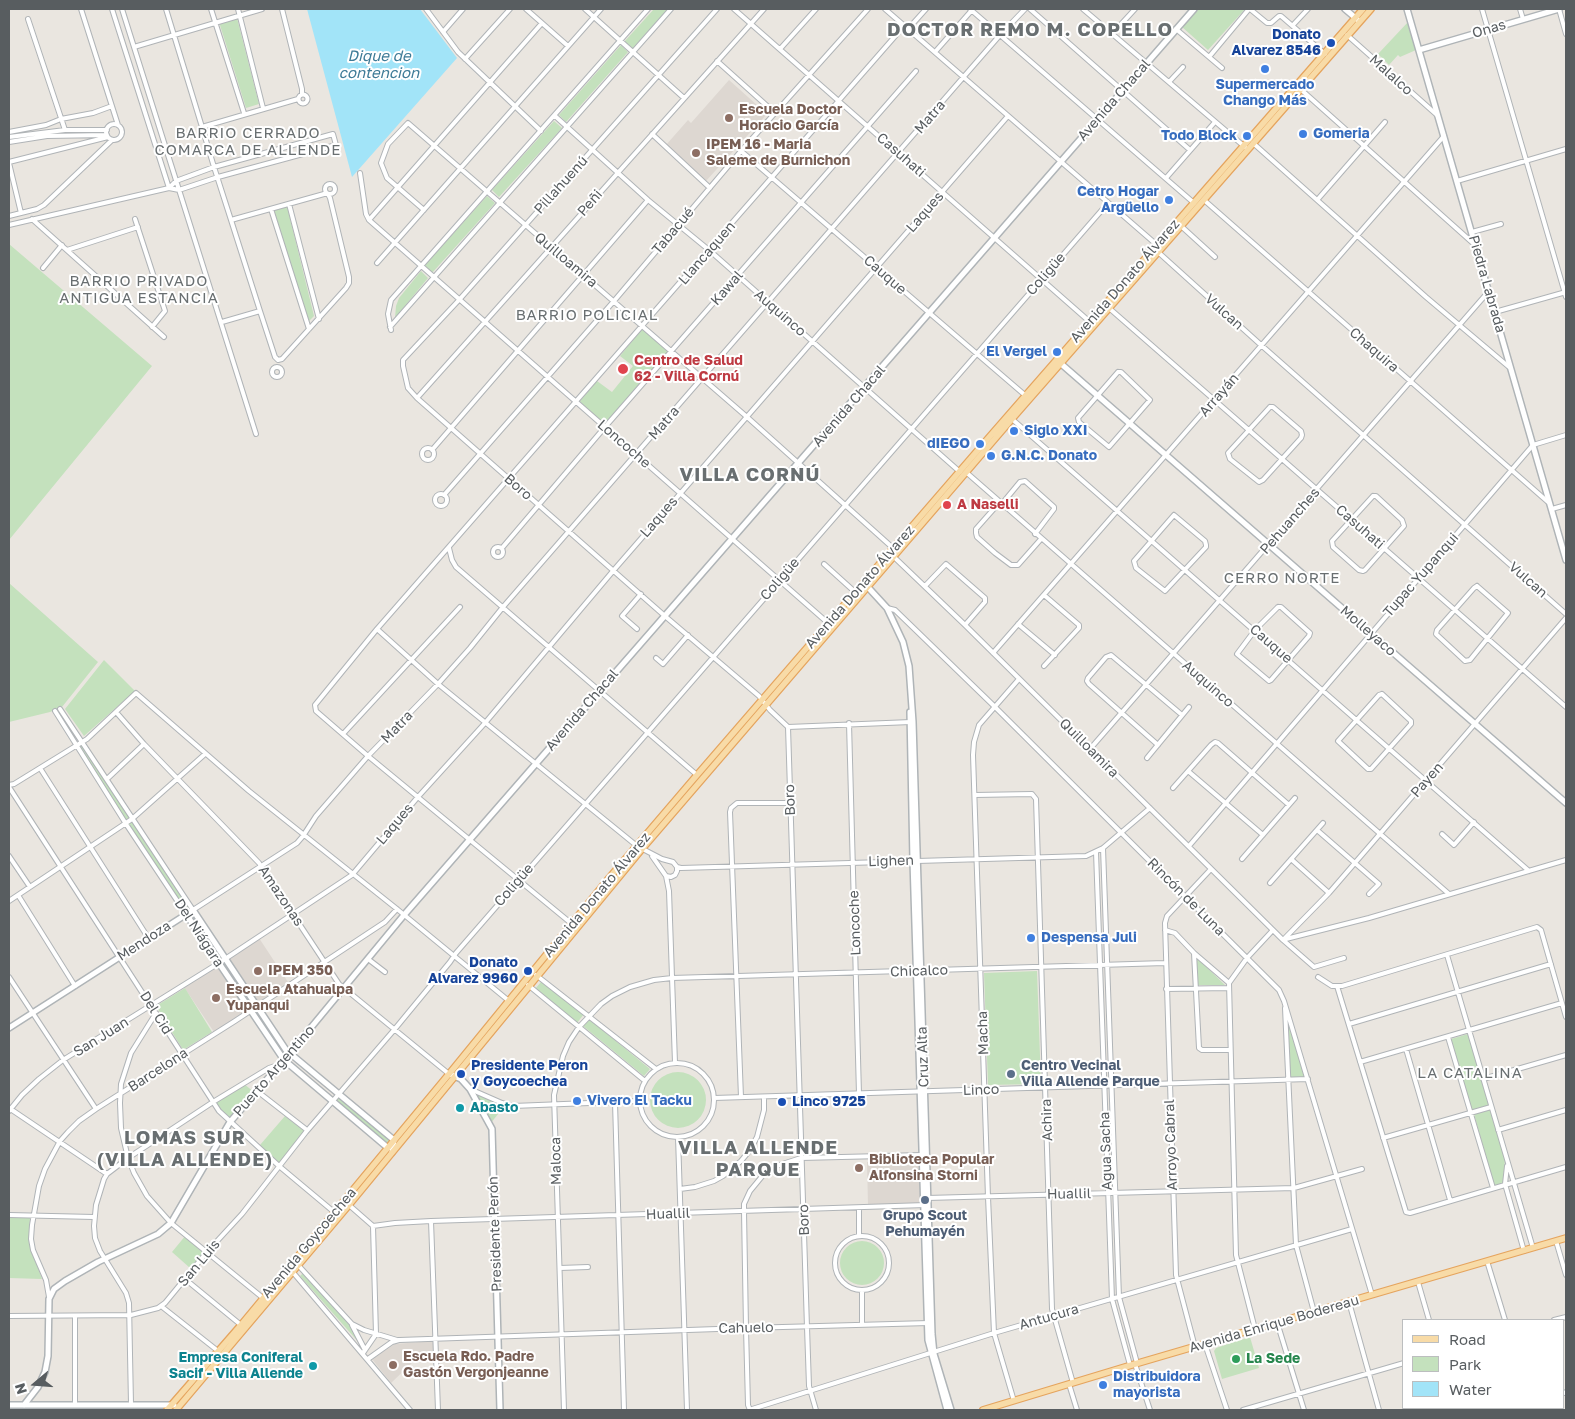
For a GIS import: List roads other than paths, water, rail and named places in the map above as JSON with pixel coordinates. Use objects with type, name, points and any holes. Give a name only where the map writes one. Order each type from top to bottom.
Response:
[{"type":"main road","name":"Avenida Chacal","points":[[404,915],[599,690],[666,617],[1060,161],[1194,9]]},
{"type":"main road","points":[[1345,9],[1358,20]]},
{"type":"main road","name":"Avenida Donato Álvarez","points":[[1358,20],[1364,9]]},
{"type":"main road","name":"Avenida Donato Álvarez","points":[[452,1075],[640,848],[697,775],[762,699],[855,592],[866,585],[894,557],[963,472],[1028,397],[1182,226],[1202,199],[1345,34],[1371,9]]},
{"type":"main road","name":"Piedra Labrada","points":[[1407,9],[1566,560]]},
{"type":"main road","name":"Onas","points":[[1419,50],[1559,9]]},
{"type":"main road","name":"Avenida Donato Álvarez","points":[[1299,87],[1324,54],[1345,34]]},
{"type":"main road","name":"Avenida Donato Álvarez","points":[[1059,362],[1090,322],[1157,245],[1194,203],[1202,199]]},
{"type":"main road","name":"Molleyaco","points":[[1059,362],[1566,803]]},
{"type":"main road","name":"Avenida Donato Álvarez","points":[[535,974],[572,924],[766,705],[866,585],[893,548],[1012,419],[1028,397]]},
{"type":"main road","name":"Rincón de Luna","points":[[866,585],[887,608]]},
{"type":"main road","name":"Cruz Alta","points":[[887,608],[906,654],[911,702],[929,1323],[932,1353],[947,1410]]},
{"type":"main road","name":"Mendoza","points":[[9,1028],[193,910]]},
{"type":"main road","name":"Del Niágara","points":[[193,910],[225,959],[284,1060],[393,1146]]},
{"type":"main road","name":"Del Niágara","points":[[186,914],[219,963],[290,1053],[339,1094],[393,1146]]},
{"type":"main road","name":"Puerto Argentino","points":[[49,1300],[54,1290],[61,1284],[104,1260],[158,1234],[171,1222],[230,1122],[344,989],[404,915]]},
{"type":"main road","name":"Avenida Donato Álvarez","points":[[452,1075],[509,1001],[527,984]]},
{"type":"main road","name":"Presidente Perón","points":[[452,1075],[461,1079],[470,1089],[492,1129],[500,1410]]},
{"type":"main road","name":"Avenida Goycoechea","points":[[180,1409],[292,1272],[296,1262],[334,1212],[393,1146],[452,1075]]},
{"type":"main road","name":"Avenida Goycoechea","points":[[296,1262],[348,1205],[393,1146]]},
{"type":"main road","name":"Avenida Enrique Bodereau","points":[[983,1410],[1001,1408],[1014,1401],[1134,1364],[1566,1238]]},
{"type":"main road","name":"Avenida Goycoechea","points":[[167,1410],[263,1298],[292,1272]]},
{"type":"main road","points":[[24,1405],[38,1387],[45,1372],[48,1356],[49,1300]]},
{"type":"main road","name":"Cruz Alta","points":[[932,1353],[951,1410]]},
{"type":"main road","points":[[9,1405],[61,1408],[75,1405],[172,1404],[180,1409]]},
{"type":"street","points":[[9,142],[47,136],[109,137],[117,140],[121,136],[122,131],[118,125],[81,9]]},
{"type":"street","points":[[112,9],[168,188]]},
{"type":"street","points":[[122,9],[256,434]]},
{"type":"street","points":[[166,9],[214,167],[260,311],[278,360],[277,368]]},
{"type":"street","points":[[211,9],[244,113]]},
{"type":"street","points":[[238,9],[263,108]]},
{"type":"street","points":[[134,47],[262,9]]},
{"type":"street","points":[[202,127],[244,113],[298,99],[302,94],[282,9]]},
{"type":"street","points":[[426,9],[465,59],[541,131]]},
{"type":"street","points":[[443,32],[463,9]]},
{"type":"street","points":[[465,59],[510,9]]},
{"type":"street","points":[[526,9],[568,46]]},
{"type":"street","points":[[585,9],[684,98]]},
{"type":"street","points":[[377,263],[601,9]]},
{"type":"street","points":[[648,9],[391,300],[388,314],[390,328],[671,9]]},
{"type":"street","name":"Pillahuenú","points":[[404,360],[717,9]]},
{"type":"street","name":"Casuhati","points":[[734,9],[1090,322]]},
{"type":"street","name":"Peñi","points":[[417,398],[764,9]]},
{"type":"street","points":[[780,49],[816,9]]},
{"type":"street","name":"Tabacué","points":[[444,495],[614,301],[808,74],[868,9]]},
{"type":"street","points":[[885,9],[1157,245],[1158,252]]},
{"type":"street","name":"Llancaquen","points":[[377,629],[839,101],[906,27],[926,9]]},
{"type":"street","name":"Matra","points":[[303,836],[316,816],[368,756],[438,684],[1000,35],[1025,9]]},
{"type":"street","points":[[1030,9],[1190,150]]},
{"type":"street","points":[[1083,9],[1246,148]]},
{"type":"street","points":[[1112,34],[1135,9]]},
{"type":"street","points":[[1209,57],[1250,9],[1267,23],[1271,23],[1281,16],[1324,54]]},
{"type":"street","points":[[1293,26],[1308,9]]},
{"type":"street","points":[[1482,9],[1566,294],[1495,312]]},
{"type":"street","points":[[1520,9],[1523,19]]},
{"type":"street","points":[[1559,9],[1566,34]]},
{"type":"street","points":[[935,52],[971,10],[1194,203]]},
{"type":"street","points":[[28,18],[65,130]]},
{"type":"street","points":[[360,174],[366,214],[370,220],[542,23]]},
{"type":"street","points":[[1176,29],[1222,68]]},
{"type":"street","name":"Malalco","points":[[1345,34],[1439,117]]},
{"type":"street","points":[[717,61],[775,112]]},
{"type":"street","points":[[1169,82],[1183,67]]},
{"type":"street","name":"Kawal","points":[[502,548],[605,427],[916,71]]},
{"type":"street","points":[[1299,87],[1476,246]]},
{"type":"street","points":[[298,99],[301,103],[306,103],[307,97],[302,94]]},
{"type":"street","points":[[9,132],[46,125],[61,119],[93,113],[112,106]]},
{"type":"street","name":"Auquinco","points":[[555,116],[648,200],[738,275],[911,429],[1070,564],[1449,894]]},
{"type":"street","name":"Laques","points":[[352,875],[485,723],[613,570],[1008,116]]},
{"type":"street","points":[[1166,178],[1215,122]]},
{"type":"street","points":[[1318,200],[1386,122]]},
{"type":"street","name":"Quilloamira","points":[[398,187],[387,178],[381,164],[388,144],[408,123],[747,417],[893,548]]},
{"type":"street","points":[[9,137],[65,130],[107,130],[113,125],[118,125]]},
{"type":"street","points":[[107,130],[109,137]]},
{"type":"street","points":[[9,224],[168,188],[180,190],[218,177],[336,145],[333,134],[214,167],[176,181],[168,188]]},
{"type":"street","points":[[652,134],[710,188]]},
{"type":"street","name":"Arrayán","points":[[993,654],[1444,136]]},
{"type":"street","points":[[21,213],[9,163],[109,137]]},
{"type":"street","points":[[9,216],[37,209],[44,205],[109,137]]},
{"type":"street","points":[[1252,142],[1511,369]]},
{"type":"street","points":[[1457,181],[1566,149]]},
{"type":"street","name":"Cauque","points":[[741,151],[1028,397]]},
{"type":"street","points":[[398,187],[424,210]]},
{"type":"street","points":[[231,220],[328,194],[350,277],[349,283],[285,357],[282,360],[278,360]]},
{"type":"street","name":"Chaquira","points":[[1202,199],[1551,506]]},
{"type":"street","points":[[432,450],[648,200]]},
{"type":"street","name":"Coligüe","points":[[454,956],[518,880],[1108,203]]},
{"type":"street","points":[[289,204],[319,319]]},
{"type":"street","points":[[271,209],[309,329]]},
{"type":"street","points":[[32,219],[164,337]]},
{"type":"street","points":[[135,219],[165,311],[164,315],[152,327]]},
{"type":"street","name":"Loncoche","points":[[370,220],[828,623]]},
{"type":"street","points":[[1472,232],[1501,224]]},
{"type":"street","points":[[1182,226],[1215,257]]},
{"type":"street","points":[[67,250],[138,227]]},
{"type":"street","points":[[43,268],[62,245]]},
{"type":"street","name":"Vulcan","points":[[1158,252],[1566,616]]},
{"type":"street","name":"Pehuanches","points":[[1090,749],[1489,291]]},
{"type":"street","name":"Casuhati","points":[[1109,308],[1566,707]]},
{"type":"street","points":[[222,322],[260,311]]},
{"type":"street","name":"Boro","points":[[404,360],[408,388],[417,398],[762,699],[788,727],[804,1210],[806,1327],[810,1391],[816,1410]]},
{"type":"street","points":[[1121,372],[1150,400],[1131,424],[1109,447],[1079,422],[1078,418],[1115,374],[1121,372]]},
{"type":"street","points":[[1272,407],[1301,431],[1301,438],[1282,459],[1259,482],[1230,459],[1228,453],[1248,429],[1272,407]]},
{"type":"street","name":"Cauque","points":[[1012,419],[1530,871]]},
{"type":"street","points":[[1533,445],[1566,435]]},
{"type":"street","name":"Tupac Yupanqui","points":[[1189,846],[1533,445]]},
{"type":"street","points":[[1035,534],[1054,507],[1025,482],[1020,482],[976,529],[977,537],[1011,565],[1018,565],[1041,539]]},
{"type":"street","points":[[1376,496],[1404,523],[1404,526],[1366,570],[1359,570],[1332,544],[1332,541],[1351,519],[1371,497],[1376,496]]},
{"type":"street","points":[[1551,506],[1566,506]]},
{"type":"street","points":[[1175,516],[1206,544],[1206,547],[1186,570],[1167,591],[1162,590],[1134,565],[1134,561],[1171,517],[1175,516]]},
{"type":"street","points":[[449,548],[456,567],[697,775]]},
{"type":"street","name":"Quilloamira","points":[[894,557],[965,624],[993,654],[1283,940],[1314,967],[1344,958]]},
{"type":"street","points":[[824,564],[855,592]]},
{"type":"street","points":[[925,586],[946,564],[985,598],[986,602],[965,624]]},
{"type":"street","points":[[1479,587],[1508,613],[1470,660],[1465,661],[1436,634],[1437,630],[1455,610],[1474,588],[1479,587]]},
{"type":"street","points":[[637,629],[622,616],[640,594]]},
{"type":"street","points":[[1044,595],[1079,625],[1079,628],[1044,666]]},
{"type":"street","points":[[343,734],[460,607]]},
{"type":"street","points":[[1278,607],[1281,607],[1308,631],[1310,636],[1289,660],[1269,680],[1238,657],[1238,651],[1255,630],[1278,607]]},
{"type":"street","name":"Rincón de Luna","points":[[887,608],[895,610],[1276,985],[1284,1000],[1372,1295]]},
{"type":"street","name":"Payen","points":[[1283,940],[1329,893],[1523,669],[1566,616]]},
{"type":"street","points":[[1018,624],[1055,655]]},
{"type":"street","points":[[572,924],[418,798],[314,708],[377,629],[438,684],[640,848],[668,862],[675,863],[677,866],[669,891]]},
{"type":"street","points":[[656,658],[664,664],[688,635]]},
{"type":"street","points":[[1158,745],[1087,681],[1106,657],[1111,655],[1182,715]]},
{"type":"street","name":"Macha","points":[[1014,1401],[994,1334],[973,755],[976,733],[981,721],[1019,679]]},
{"type":"street","points":[[9,786],[82,742],[136,693],[303,836],[397,909],[509,1001]]},
{"type":"street","points":[[1379,695],[1385,696],[1411,721],[1411,724],[1390,748],[1371,769],[1368,769],[1338,741],[1379,695]]},
{"type":"street","points":[[1147,758],[1189,707]]},
{"type":"street","name":"Del Niágara","points":[[60,709],[193,910]]},
{"type":"street","name":"Del Niágara","points":[[55,711],[75,745],[186,914]]},
{"type":"street","name":"Amazonas","points":[[116,712],[144,744],[261,866],[323,962],[344,989],[452,1075]]},
{"type":"street","points":[[788,727],[849,723],[911,722]]},
{"type":"street","name":"Loncoche","points":[[849,723],[859,1094]]},
{"type":"street","points":[[1173,788],[1215,742],[1289,805]]},
{"type":"street","points":[[107,779],[144,744]]},
{"type":"street","points":[[9,901],[126,824],[205,754]]},
{"type":"street","points":[[40,768],[149,938]]},
{"type":"street","points":[[1188,771],[1263,835]]},
{"type":"street","name":"Del Cid","points":[[9,786],[60,868],[213,1102],[230,1122],[334,1212]]},
{"type":"street","name":"Achira","points":[[975,795],[1034,796],[1036,799],[1053,1316],[1076,1410]]},
{"type":"street","points":[[1242,859],[1295,798]]},
{"type":"street","points":[[741,1098],[730,812],[736,803],[790,803]]},
{"type":"street","points":[[1096,852],[1150,808]]},
{"type":"street","points":[[1442,834],[1454,845],[1474,822]]},
{"type":"street","points":[[1270,883],[1323,823]]},
{"type":"street","points":[[1317,830],[1378,884],[1369,894]]},
{"type":"street","name":"Mendoza","points":[[193,910],[297,843],[303,836]]},
{"type":"street","name":"Agua Sacha","points":[[1103,848],[1119,1297],[1134,1364]]},
{"type":"street","name":"Lighen","points":[[677,866],[685,868],[792,866],[915,860],[1086,856],[1096,852]]},
{"type":"street","name":"Agua Sacha","points":[[1096,852],[1112,1299],[1150,1410]]},
{"type":"street","points":[[651,854],[666,876],[669,891],[675,1063]]},
{"type":"street","points":[[9,856],[30,887]]},
{"type":"street","points":[[1291,859],[1329,893]]},
{"type":"street","points":[[1283,940],[1368,918],[1566,860]]},
{"type":"street","points":[[663,871],[664,864],[668,862]]},
{"type":"street","name":"Lighen","points":[[675,874],[685,868]]},
{"type":"street","name":"Arroyo Cabral","points":[[1195,1347],[1176,1280],[1165,930],[1167,916],[1211,869]]},
{"type":"street","points":[[666,876],[675,874]]},
{"type":"street","name":"San Juan","points":[[9,1109],[39,1079],[63,1060],[219,963],[352,875]]},
{"type":"street","points":[[18,895],[75,986]]},
{"type":"street","name":"Barcelona","points":[[49,1300],[46,1280],[33,1250],[31,1239],[39,1186],[45,1169],[60,1141],[79,1121],[96,1109],[385,922],[397,909]]},
{"type":"street","points":[[1318,977],[1326,983],[1337,986],[1539,927],[1566,1016]]},
{"type":"street","points":[[1165,930],[1175,934],[1228,986]]},
{"type":"street","points":[[1255,1328],[1237,1262],[1228,986],[1247,958],[1273,930]]},
{"type":"street","points":[[1194,953],[1199,1048],[1202,1050],[1229,1050]]},
{"type":"street","points":[[1447,954],[1533,1248]]},
{"type":"street","points":[[333,1100],[394,1030],[454,956]]},
{"type":"street","points":[[368,959],[385,972]]},
{"type":"street","name":"Chicalco","points":[[672,978],[1165,963]]},
{"type":"street","points":[[1348,1024],[1551,964]]},
{"type":"street","points":[[535,974],[656,1069]]},
{"type":"street","points":[[9,977],[96,1109]]},
{"type":"street","name":"Maloca","points":[[564,1410],[554,1105],[562,1056],[569,1042],[589,1015],[612,996],[630,987],[654,980],[672,978]]},
{"type":"street","points":[[527,984],[645,1081]]},
{"type":"street","points":[[1166,990],[1228,986]]},
{"type":"street","points":[[1337,986],[1406,1212],[1410,1213],[1566,1167]]},
{"type":"street","points":[[1284,1000],[1296,1245],[1314,1312]]},
{"type":"street","points":[[1360,1062],[1562,1003]]},
{"type":"street","points":[[156,1013],[131,1053],[125,1069],[120,1094],[121,1128],[128,1158],[147,1196],[171,1222],[263,1298]]},
{"type":"street","points":[[1448,1037],[1493,1188]]},
{"type":"street","points":[[1406,1049],[1450,1200]]},
{"type":"street","points":[[1483,1079],[1566,1055]]},
{"type":"street","points":[[675,1063],[694,1067],[701,1072],[708,1079],[714,1098],[710,1116],[704,1124],[697,1131],[678,1137],[670,1136],[654,1129],[644,1116],[640,1101],[645,1081],[656,1069],[675,1063]]},
{"type":"street","points":[[131,1404],[131,1316],[128,1298],[104,1260],[95,1238],[94,1217],[96,1205],[107,1174],[213,1102],[269,1068],[280,1065]]},
{"type":"street","name":"Linco","points":[[714,1098],[1308,1079]]},
{"type":"street","points":[[470,1089],[510,1106],[640,1101]]},
{"type":"street","points":[[257,1091],[307,1130]]},
{"type":"street","points":[[680,1189],[695,1187],[723,1176],[741,1161],[757,1137],[764,1110],[764,1097]]},
{"type":"street","name":"San Luis","points":[[162,1306],[242,1214],[307,1130],[333,1100]]},
{"type":"street","points":[[615,1102],[624,1410]]},
{"type":"street","points":[[1383,1138],[1491,1107]]},
{"type":"street","points":[[9,1109],[60,1141],[107,1174]]},
{"type":"street","points":[[1498,1130],[1566,1110]]},
{"type":"street","points":[[678,1137],[687,1410]]},
{"type":"street","points":[[749,1410],[744,1204],[750,1190],[764,1174],[784,1163],[802,1158],[924,1155]]},
{"type":"street","points":[[1508,1162],[1505,1184],[1524,1251]]},
{"type":"street","name":"Huallil","points":[[926,1198],[1294,1188],[1362,1169]]},
{"type":"street","points":[[348,1205],[373,1226],[376,1334],[364,1352]]},
{"type":"street","name":"Huallil","points":[[373,1226],[432,1221],[926,1205]]},
{"type":"street","points":[[859,1208],[859,1235]]},
{"type":"street","points":[[9,1215],[94,1217]]},
{"type":"street","points":[[432,1221],[438,1410]]},
{"type":"street","name":"Antucura","points":[[749,1410],[1053,1316],[1352,1229]]},
{"type":"street","points":[[859,1235],[873,1238],[881,1243],[889,1260],[888,1270],[881,1282],[873,1287],[862,1290],[844,1284],[836,1273],[834,1265],[836,1252],[841,1245],[847,1239],[859,1235]]},
{"type":"street","points":[[1556,1241],[1566,1275]]},
{"type":"street","points":[[1487,1261],[1505,1319]]},
{"type":"street","points":[[296,1262],[352,1324],[368,1359],[410,1410]]},
{"type":"street","points":[[560,1268],[588,1267]]},
{"type":"street","points":[[292,1272],[303,1271]]},
{"type":"street","points":[[292,1272],[364,1352]]},
{"type":"street","points":[[185,1279],[241,1325]]},
{"type":"street","points":[[1418,1282],[1429,1319]]},
{"type":"street","points":[[862,1290],[862,1325]]},
{"type":"street","points":[[1349,1302],[1379,1410]]},
{"type":"street","points":[[9,1316],[131,1316],[162,1306],[218,1351]]},
{"type":"street","points":[[75,1316],[75,1405]]},
{"type":"street","points":[[1277,1322],[1304,1410]]},
{"type":"street","name":"Cahuelo","points":[[399,1340],[929,1323]]},
{"type":"street","points":[[352,1324],[376,1334],[399,1340]]},
{"type":"street","points":[[368,1359],[390,1343],[399,1340]]},
{"type":"street","points":[[1205,1344],[1226,1410]]},
{"type":"street","points":[[1243,1410],[1402,1364]]},
{"type":"water","name":"Dique de contencion","points":[[307,9],[420,9],[457,58],[352,177]]},
{"type":"place","name":"Donato Alvarez 8546","points":[[1331,43]]},
{"type":"place","name":"Supermercado Chango Más","points":[[1265,69]]},
{"type":"place","name":"Escuela Doctor Horacio García","points":[[729,118]]},
{"type":"place","name":"Gomeria","points":[[1303,134]]},
{"type":"place","name":"Todo Block","points":[[1247,136]]},
{"type":"place","name":"IPEM 16 - Maria Saleme de Burnichon","points":[[696,153]]},
{"type":"place","name":"Cetro Hogar Argüello","points":[[1169,200]]},
{"type":"place","name":"El Vergel","points":[[1057,352]]},
{"type":"place","name":"Centro de Salud 62 - Villa Cornú","points":[[623,369]]},
{"type":"place","name":"Siglo XXI","points":[[1014,431]]},
{"type":"place","name":"dIEGO","points":[[980,444]]},
{"type":"place","name":"G.N.C. Donato","points":[[991,456]]},
{"type":"place","name":"A Naselli","points":[[947,505]]},
{"type":"place","name":"Despensa Juli","points":[[1031,938]]},
{"type":"place","name":"IPEM 350","points":[[258,971]]},
{"type":"place","name":"Donato Alvarez 9960","points":[[528,971]]},
{"type":"place","name":"Escuela Atahualpa Yupanqui","points":[[216,998]]},
{"type":"place","name":"Presidente Peron y Goycoechea","points":[[461,1074]]},
{"type":"place","name":"Centro Vecinal Villa Allende Parque","points":[[1011,1074]]},
{"type":"place","name":"Vivero El Tacku","points":[[577,1101]]},
{"type":"place","name":"Linco 9725","points":[[782,1102]]},
{"type":"place","name":"Abasto","points":[[460,1108]]},
{"type":"place","name":"Biblioteca Popular Alfonsina Storni","points":[[859,1168]]},
{"type":"place","name":"Grupo Scout Pehumayén","points":[[925,1200]]},
{"type":"place","name":"La Sede","points":[[1236,1359]]},
{"type":"place","name":"Escuela Rdo. Padre Gastón Vergonjeanne","points":[[393,1365]]},
{"type":"place","name":"Empresa Coniferal Sacif - Villa Allende","points":[[313,1366]]},
{"type":"place","name":"Distribuidora mayorista","points":[[1103,1385]]},
{"type":"district","name":"DOCTOR REMO M. COPELLO","points":[[1030,30]]},
{"type":"district","name":"BARRIO CERRADO COMARCA DE ALLENDE","points":[[248,142]]},
{"type":"district","name":"BARRIO PRIVADO ANTIGUA ESTANCIA","points":[[139,290]]},
{"type":"district","name":"BARRIO POLICIAL","points":[[587,315]]},
{"type":"district","name":"VILLA CORNÚ","points":[[750,475]]},
{"type":"district","name":"CERRO NORTE","points":[[1282,578]]},
{"type":"district","name":"LA CATALINA","points":[[1470,1073]]},
{"type":"district","name":"LOMAS SUR (VILLA ALLENDE)","points":[[185,1149]]},
{"type":"district","name":"VILLA ALLENDE PARQUE","points":[[758,1159]]}]
